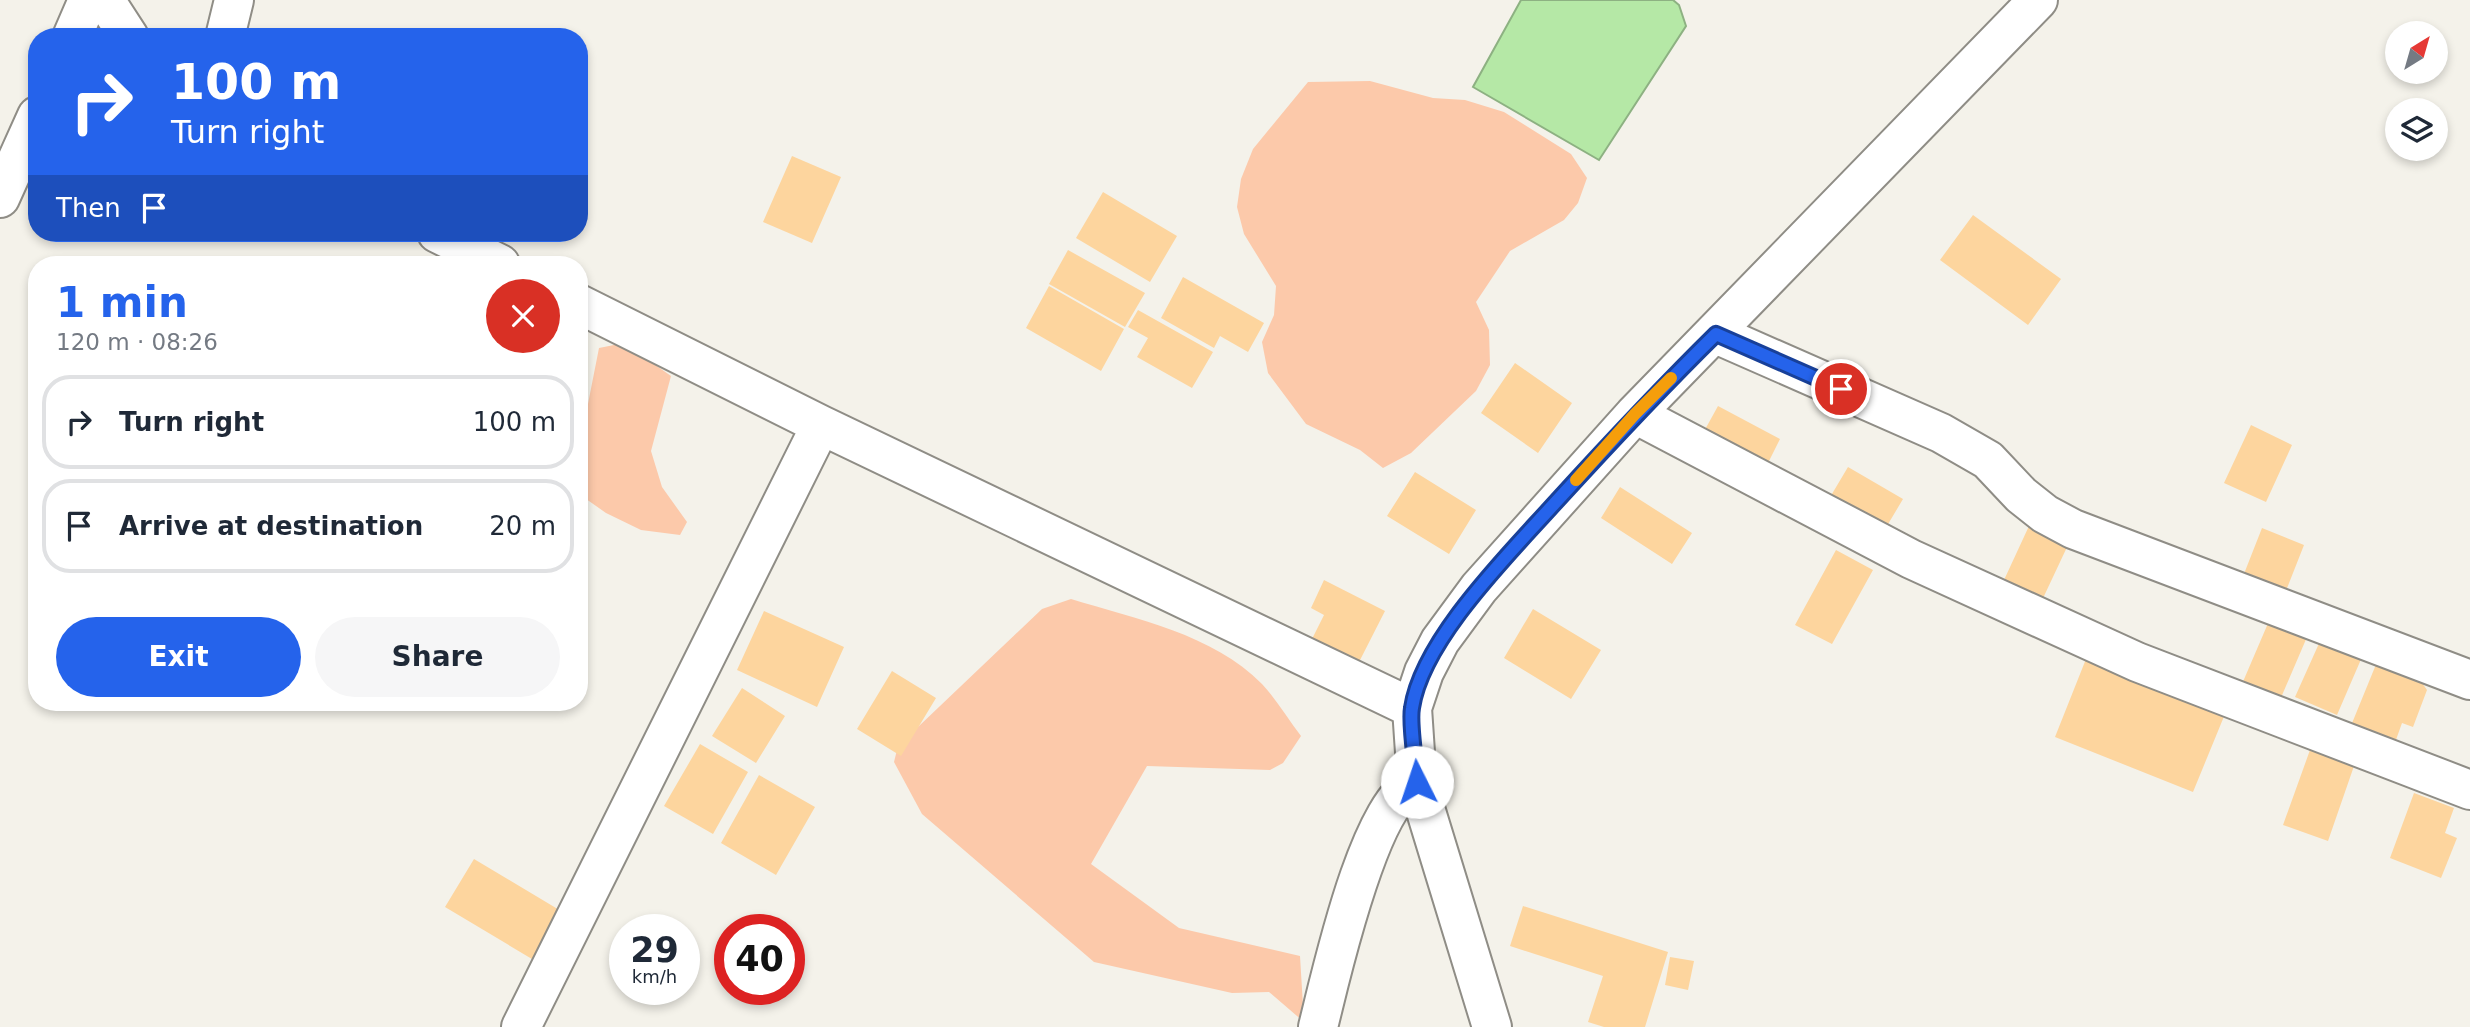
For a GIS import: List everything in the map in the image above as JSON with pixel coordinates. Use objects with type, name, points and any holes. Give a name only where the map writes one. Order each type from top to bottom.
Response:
[{"type":"street","points":[[76,28],[88,0]]},
{"type":"street","points":[[105,0],[123,28]]},
{"type":"street","points":[[227,28],[234,0]]},
{"type":"street","points":[[1492,1027],[1417,782],[1412,708],[1424,672],[1440,641],[1479,588],[1635,414],[1716,334],[2038,0]]},
{"type":"street","points":[[0,198],[28,136]]},
{"type":"street","points":[[455,242],[484,256]]},
{"type":"street","points":[[588,308],[821,425],[1412,708]]},
{"type":"street","points":[[1716,334],[1971,448],[1989,460],[2021,495],[2045,514],[2073,529],[2470,680]]},
{"type":"street","points":[[1635,414],[1911,559],[2124,657],[2470,790]]},
{"type":"street","points":[[521,1027],[821,425]]},
{"type":"street","points":[[1318,1027],[1344,920],[1368,858],[1389,808],[1401,793],[1417,782]]},
{"type":"shaded area","points":[[1521,0],[1673,0],[1679,5],[1686,26],[1599,160],[1473,87]]},
{"type":"shaded area","points":[[1370,81],[1433,98],[1465,100],[1504,112],[1571,154],[1587,178],[1578,203],[1564,220],[1510,251],[1476,302],[1489,330],[1490,365],[1476,391],[1411,453],[1383,468],[1360,450],[1306,424],[1268,373],[1262,342],[1274,315],[1276,286],[1244,234],[1237,207],[1241,179],[1253,149],[1308,82]]},
{"type":"shaded area","points":[[624,343],[671,376],[651,451],[662,487],[687,522],[680,535],[641,530],[606,513],[588,500],[588,404],[599,348]]},
{"type":"shaded area","points":[[1071,599],[1172,630],[1221,652],[1262,684],[1301,736],[1283,763],[1270,770],[1147,766],[1091,864],[1179,928],[1300,956],[1304,1022],[1269,992],[1232,993],[1094,962],[922,814],[894,762],[898,746],[1042,609]]},
{"type":"building","points":[[792,156],[841,177],[812,243],[763,222]]},
{"type":"building","points":[[1103,192],[1177,236],[1150,282],[1076,238]]},
{"type":"building","points":[[1973,215],[2061,279],[2028,325],[1940,260]]},
{"type":"building","points":[[1068,250],[1145,293],[1125,327],[1049,284]]},
{"type":"building","points":[[1183,277],[1264,323],[1248,352],[1220,336],[1214,348],[1161,318]]},
{"type":"building","points":[[1049,286],[1124,329],[1101,371],[1026,328]]},
{"type":"building","points":[[1138,310],[1213,352],[1192,388],[1137,357],[1148,338],[1128,327]]},
{"type":"building","points":[[1515,363],[1572,403],[1538,453],[1481,413]]},
{"type":"building","points":[[1718,406],[1780,439],[1765,469],[1702,435]]},
{"type":"building","points":[[2251,425],[2292,445],[2266,502],[2224,483]]},
{"type":"building","points":[[1848,467],[1903,499],[1878,541],[1823,509]]},
{"type":"building","points":[[1415,472],[1476,510],[1449,554],[1387,516]]},
{"type":"building","points":[[1620,487],[1692,533],[1672,564],[1601,518]]},
{"type":"building","points":[[2029,526],[2068,545],[2037,611],[1998,593]]},
{"type":"building","points":[[2262,528],[2304,545],[2282,601],[2240,584]]},
{"type":"building","points":[[1836,550],[1873,570],[1832,644],[1795,625]]},
{"type":"building","points":[[1324,580],[1385,611],[1358,664],[1311,641],[1324,615],[1311,608]]},
{"type":"building","points":[[1533,609],[1601,650],[1571,699],[1504,658]]},
{"type":"building","points":[[764,611],[844,647],[817,707],[737,670]]},
{"type":"building","points":[[2269,621],[2307,637],[2277,707],[2239,691]]},
{"type":"building","points":[[2321,639],[2362,657],[2337,715],[2295,697]]},
{"type":"building","points":[[2086,659],[2225,714],[2193,792],[2055,737]]},
{"type":"building","points":[[2377,662],[2420,680],[2427,690],[2413,727],[2402,723],[2392,751],[2348,733]]},
{"type":"building","points":[[892,671],[936,698],[901,756],[857,729]]},
{"type":"building","points":[[742,688],[785,716],[756,763],[712,736]]},
{"type":"building","points":[[700,744],[748,772],[713,834],[664,806]]},
{"type":"building","points":[[2310,750],[2354,766],[2328,841],[2283,825]]},
{"type":"building","points":[[759,775],[815,807],[776,875],[721,843]]},
{"type":"building","points":[[2414,793],[2454,808],[2445,833],[2457,838],[2441,878],[2390,858]]},
{"type":"building","points":[[474,859],[566,914],[537,962],[445,907]]},
{"type":"building","points":[[1523,906],[1668,952],[1645,1027],[1604,1027],[1588,1022],[1603,976],[1510,946]]},
{"type":"building","points":[[1670,957],[1694,961],[1688,990],[1665,985]]},
{"type":"slow traffic","points":[[1576,480],[1671,378]]},
{"type":"route","points":[[1417,782],[1412,708],[1424,672],[1440,641],[1479,588],[1635,414],[1716,334],[1841,389]]}]
